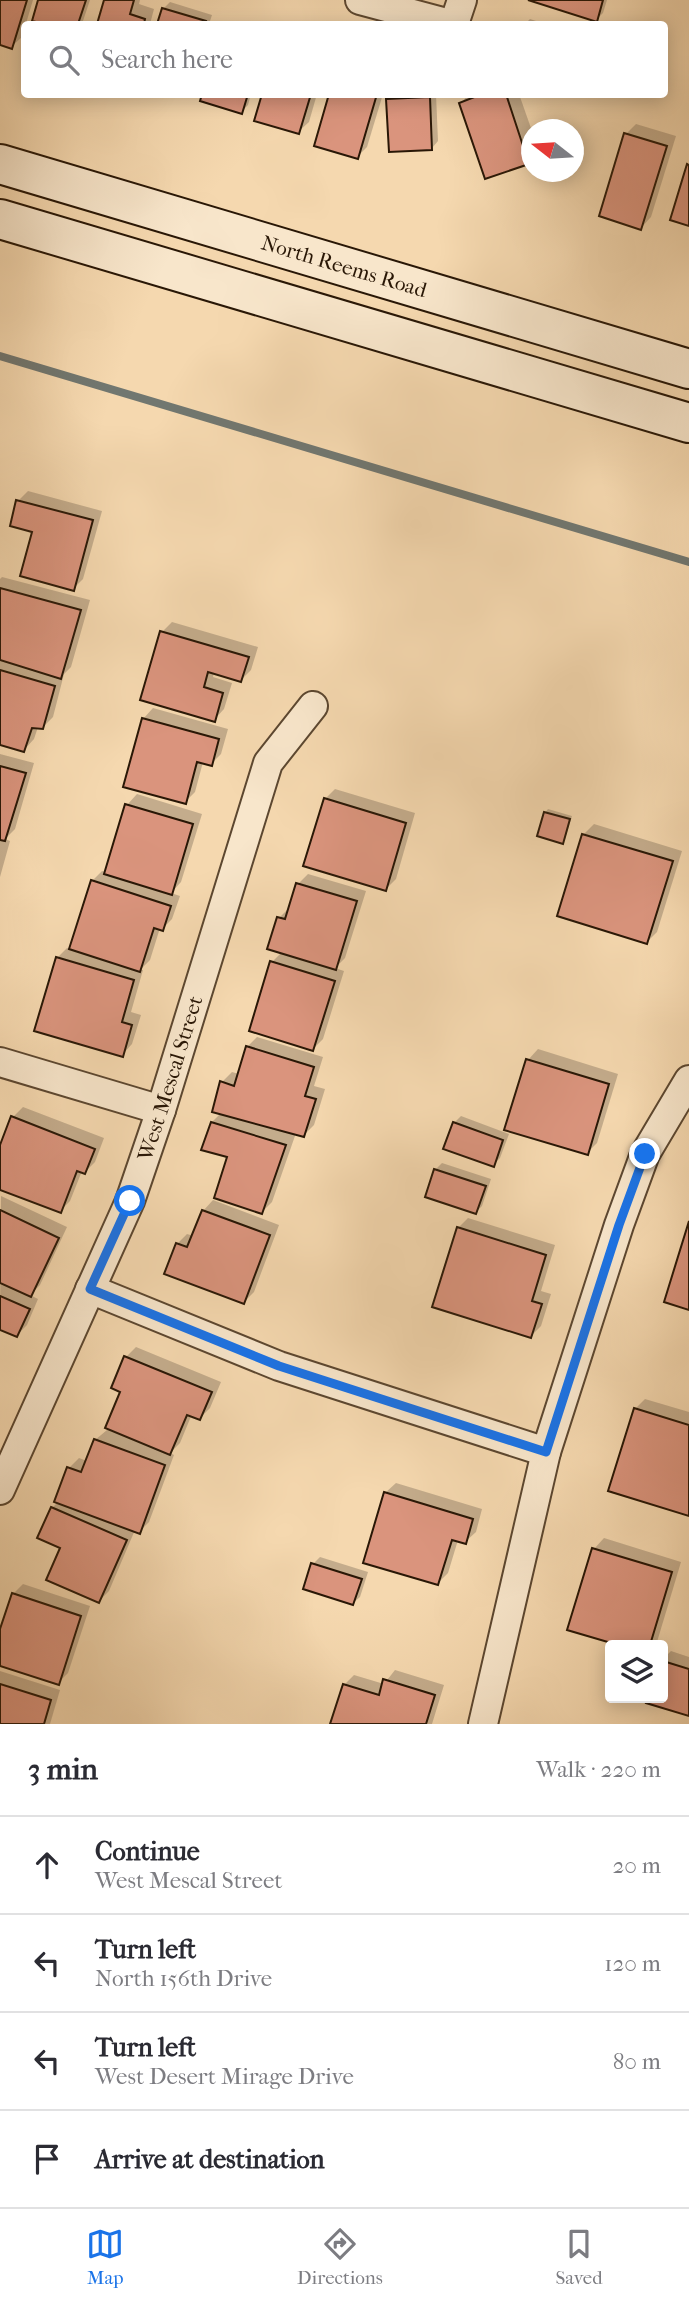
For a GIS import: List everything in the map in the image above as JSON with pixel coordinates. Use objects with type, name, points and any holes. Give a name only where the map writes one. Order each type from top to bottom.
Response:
[{"type":"main road","name":"North Reems Road","points":[[0,164],[689,369]]},
{"type":"main road","points":[[0,219],[689,423]]},
{"type":"street","points":[[360,0],[440,21]]},
{"type":"street","points":[[453,21],[462,0]]},
{"type":"street","name":"West Mescal Street","points":[[0,1490],[130,1201],[161,1110],[268,763],[313,706]]},
{"type":"street","points":[[0,1062],[161,1110]]},
{"type":"street","points":[[483,1724],[546,1452],[619,1225],[645,1154],[689,1080]]},
{"type":"street","points":[[90,1289],[279,1366],[546,1452]]},
{"type":"building","points":[[0,0],[27,0],[12,49],[0,45]]},
{"type":"building","points":[[38,0],[86,0],[79,21],[32,21]]},
{"type":"building","points":[[104,0],[134,0],[130,14],[145,19],[145,21],[98,21]]},
{"type":"building","points":[[528,0],[603,0],[597,21]]},
{"type":"building","points":[[162,8],[206,21],[158,21]]},
{"type":"building","points":[[201,98],[247,98],[242,114],[200,101]]},
{"type":"building","points":[[261,98],[310,98],[299,134],[254,121]]},
{"type":"building","points":[[328,98],[376,98],[358,159],[314,146]]},
{"type":"building","points":[[430,98],[432,150],[389,152],[386,99]]},
{"type":"building","points":[[472,98],[507,98],[521,140],[521,167],[485,179],[459,103]]},
{"type":"building","points":[[624,133],[667,146],[641,230],[599,216]]},
{"type":"building","points":[[687,164],[689,165],[689,226],[670,220]]},
{"type":"building","points":[[16,500],[93,520],[74,591],[20,576],[32,532],[10,526]]},
{"type":"building","points":[[0,588],[81,610],[61,679],[0,660]]},
{"type":"building","points":[[160,631],[249,657],[241,682],[208,672],[204,687],[223,693],[215,722],[140,700]]},
{"type":"building","points":[[0,670],[55,686],[43,729],[32,728],[24,752],[0,745]]},
{"type":"building","points":[[142,718],[219,739],[212,766],[197,762],[186,804],[123,787]]},
{"type":"building","points":[[0,766],[26,773],[5,841],[0,840]]},
{"type":"building","points":[[324,798],[406,823],[386,891],[303,866]]},
{"type":"building","points":[[125,804],[193,824],[172,895],[104,874]]},
{"type":"building","points":[[544,812],[570,819],[563,844],[537,836]]},
{"type":"building","points":[[582,834],[673,861],[647,944],[557,916]]},
{"type":"building","points":[[91,880],[171,906],[163,931],[154,928],[140,972],[69,949]]},
{"type":"building","points":[[296,883],[357,901],[336,970],[267,949],[277,917],[285,919]]},
{"type":"building","points":[[56,957],[134,980],[122,1022],[132,1025],[123,1057],[34,1031]]},
{"type":"building","points":[[270,961],[335,981],[313,1051],[249,1031]]},
{"type":"building","points":[[246,1046],[314,1067],[305,1096],[316,1099],[304,1137],[212,1112],[220,1081],[234,1086]]},
{"type":"building","points":[[526,1059],[609,1084],[588,1155],[504,1130]]},
{"type":"building","points":[[11,1116],[95,1149],[85,1174],[77,1171],[61,1213],[0,1190],[0,1145]]},
{"type":"building","points":[[211,1122],[286,1145],[262,1214],[214,1198],[227,1157],[201,1150]]},
{"type":"building","points":[[453,1122],[503,1140],[494,1167],[443,1149]]},
{"type":"building","points":[[434,1169],[486,1186],[476,1214],[425,1197]]},
{"type":"building","points":[[0,1210],[59,1238],[31,1297],[0,1283]]},
{"type":"building","points":[[202,1210],[270,1235],[244,1304],[164,1274],[176,1243],[187,1247]]},
{"type":"building","points":[[689,1221],[689,1310],[664,1302]]},
{"type":"building","points":[[457,1227],[546,1255],[532,1301],[542,1304],[531,1338],[432,1307]]},
{"type":"building","points":[[0,1296],[30,1309],[17,1337],[0,1330]]},
{"type":"building","points":[[124,1356],[212,1392],[200,1420],[187,1415],[170,1455],[105,1428],[120,1392],[111,1388]]},
{"type":"building","points":[[634,1408],[689,1425],[689,1516],[608,1491]]},
{"type":"building","points":[[94,1439],[165,1465],[140,1534],[54,1502],[67,1467],[81,1472]]},
{"type":"building","points":[[384,1492],[473,1519],[466,1544],[452,1540],[438,1585],[363,1563]]},
{"type":"building","points":[[51,1507],[127,1540],[99,1603],[46,1580],[60,1548],[37,1538]]},
{"type":"building","points":[[592,1548],[672,1572],[652,1640],[605,1641],[567,1630]]},
{"type":"building","points":[[311,1563],[362,1579],[353,1605],[303,1589]]},
{"type":"building","points":[[12,1593],[81,1616],[59,1685],[0,1666],[0,1629]]},
{"type":"building","points":[[668,1663],[689,1669],[689,1716],[646,1703],[668,1703]]},
{"type":"building","points":[[383,1679],[435,1695],[426,1724],[330,1724],[343,1684],[379,1695]]},
{"type":"building","points":[[0,1684],[51,1700],[44,1724],[0,1724]]},
{"type":"waterway","points":[[0,356],[689,562]]},
{"type":"route","points":[[130,1201],[90,1289],[279,1366],[546,1452],[619,1225],[645,1154]]}]
